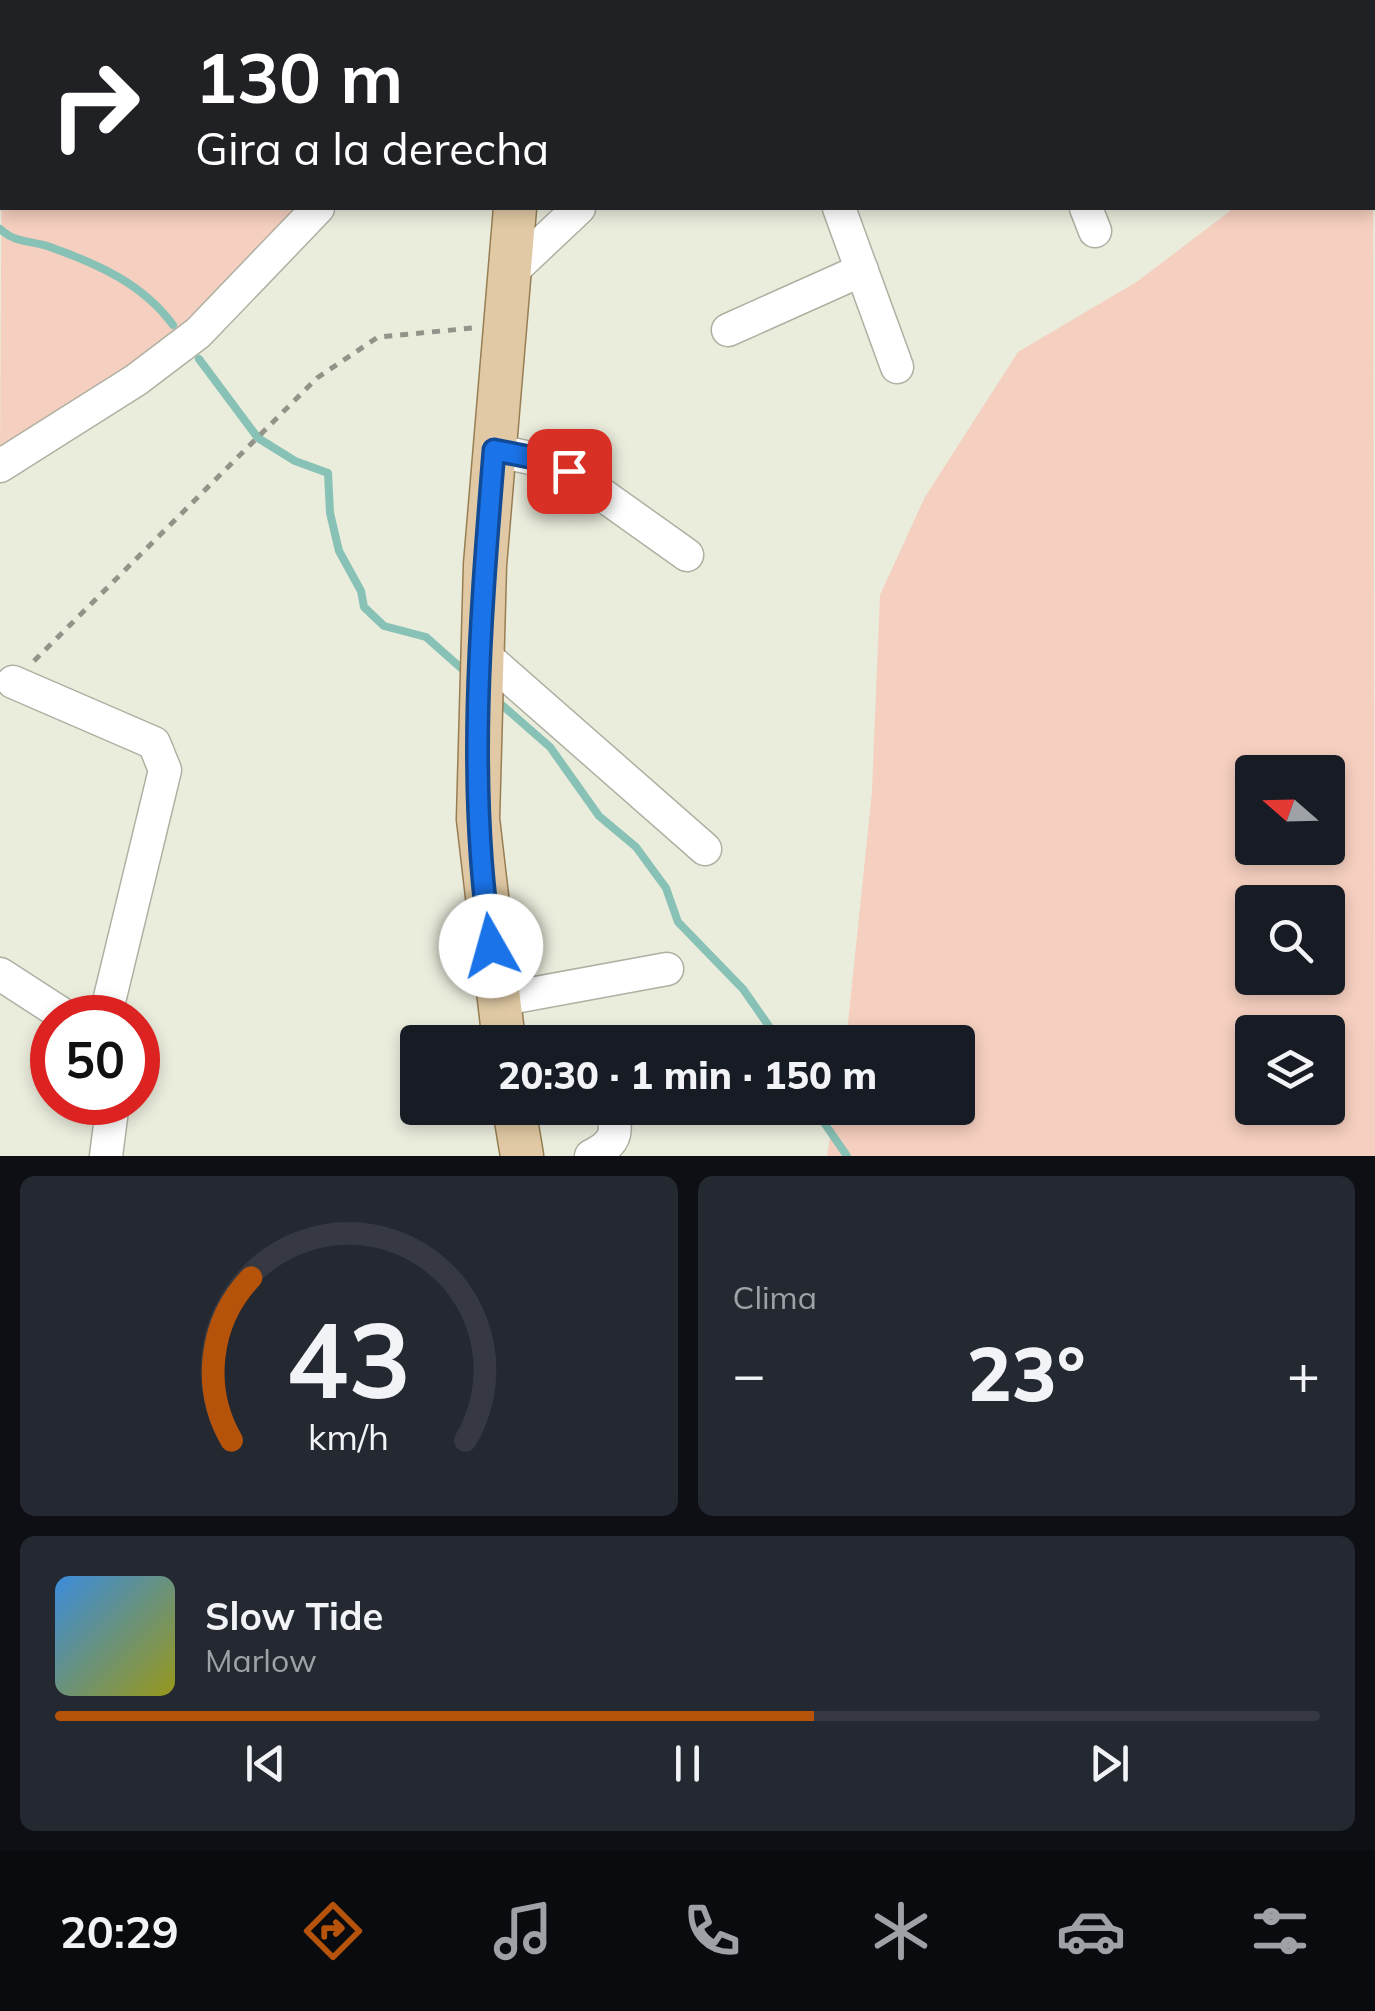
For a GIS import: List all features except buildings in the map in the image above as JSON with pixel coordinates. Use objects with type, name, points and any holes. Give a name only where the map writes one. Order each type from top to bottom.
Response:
[{"type":"main road","points":[[502,1025],[478,820],[482,654],[494,450],[515,210]]},
{"type":"main road","points":[[517,1125],[522,1156]]},
{"type":"street","points":[[0,466],[136,380],[189,340],[316,210]]},
{"type":"street","points":[[510,274],[577,210]]},
{"type":"street","points":[[840,210],[898,367]]},
{"type":"street","points":[[728,330],[862,270]]},
{"type":"street","points":[[494,450],[554,462],[687,555]]},
{"type":"street","points":[[482,654],[705,848]]},
{"type":"street","points":[[13,682],[154,744],[165,770],[111,995]]},
{"type":"street","points":[[498,1000],[667,968]]},
{"type":"street","points":[[0,974],[32,995]]},
{"type":"street","points":[[106,1156],[110,1125]]},
{"type":"street","points":[[592,1156],[609,1147],[615,1137],[613,1125]]},
{"type":"path","points":[[13,682],[317,378],[378,336],[504,325]]},
{"type":"shaded area","points":[[1,210],[326,210],[242,305],[0,471]]},
{"type":"shaded area","points":[[1231,210],[1373,210],[1375,1156],[827,1156],[832,1125],[975,1125],[975,1025],[848,1025],[872,792],[880,595],[925,497],[1018,352],[1138,281]]},
{"type":"waterway","points":[[0,229],[12,237],[102,268],[148,298],[173,325]]},
{"type":"waterway","points":[[199,359],[258,438],[295,461],[328,473],[330,513],[339,551],[361,591],[364,607],[384,626],[426,637],[461,668]]},
{"type":"waterway","points":[[502,705],[550,747],[599,816],[636,847],[666,888],[678,922],[743,989],[768,1025]]},
{"type":"waterway","points":[[826,1125],[847,1156]]},
{"type":"route","points":[[491,946],[478,820],[485,565],[494,450],[554,462],[569,471]]}]
